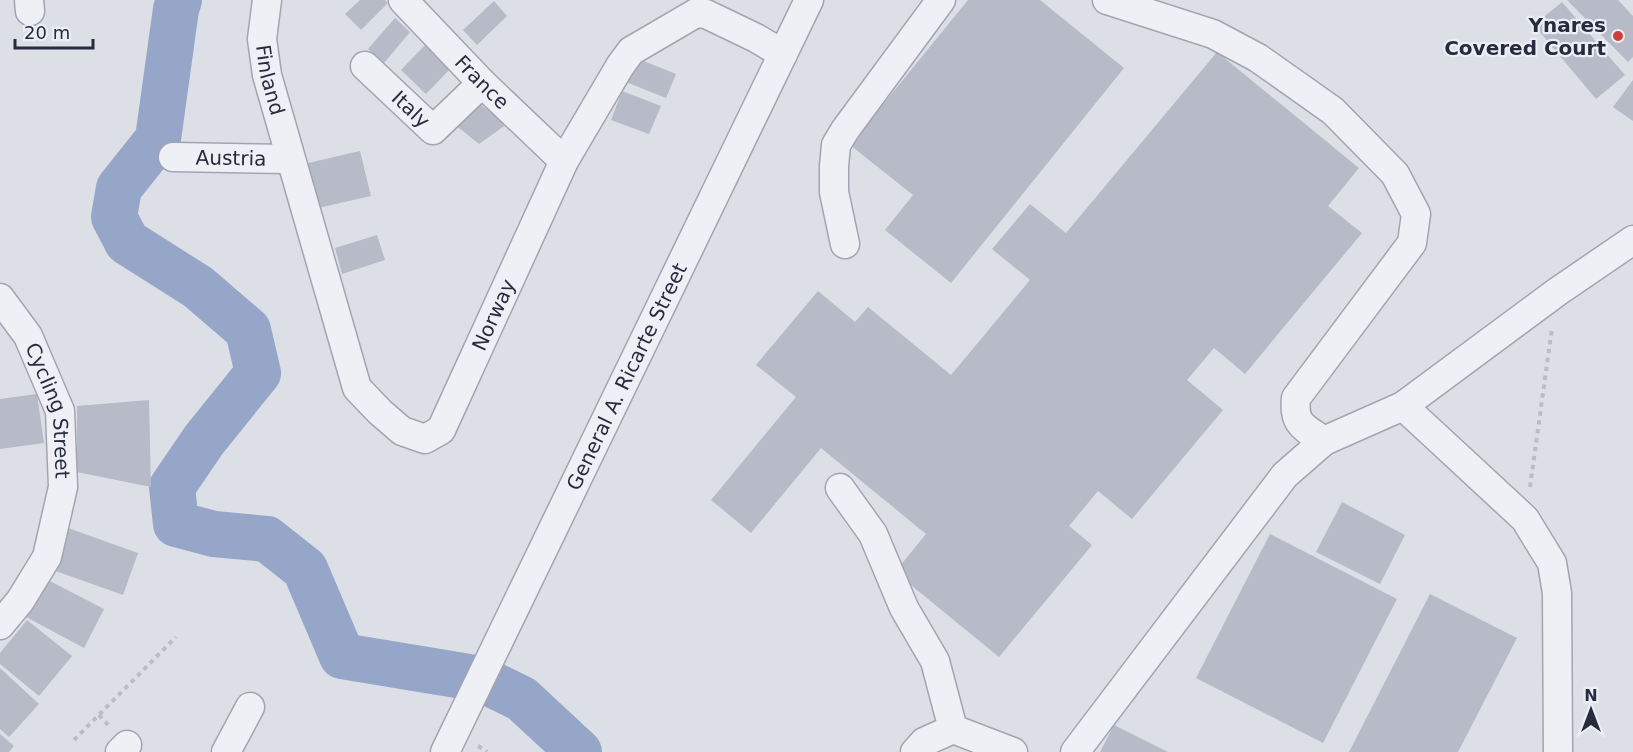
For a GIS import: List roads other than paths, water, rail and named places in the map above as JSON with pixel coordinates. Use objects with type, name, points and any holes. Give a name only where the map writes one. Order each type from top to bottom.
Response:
[{"type":"street","name":"Finland","points":[[267,0],[262,39],[267,75],[290,159]]},
{"type":"street","name":"France","points":[[403,0],[482,83],[564,161]]},
{"type":"street","name":"General A. Ricarte Street","points":[[445,752],[808,0]]},
{"type":"street","points":[[845,244],[834,192],[836,146],[845,130],[941,0]]},
{"type":"street","points":[[1107,0],[1213,34],[1258,58],[1333,111],[1395,174],[1416,214],[1412,243],[1296,398],[1294,412],[1301,425],[1324,441]]},
{"type":"street","name":"Norway","points":[[290,159],[357,388],[402,431],[425,439],[441,430],[564,161],[620,66],[632,51],[696,13],[706,14],[783,54]]},
{"type":"street","name":"Italy","points":[[365,66],[433,130],[482,83]]},
{"type":"street","name":"Austria","points":[[174,157],[290,159]]},
{"type":"street","points":[[1075,752],[1285,475],[1324,441],[1402,406],[1557,292],[1633,240]]},
{"type":"street","name":"Cycling Street","points":[[0,298],[28,336],[60,411],[63,488],[47,557],[20,601],[0,625]]},
{"type":"street","points":[[1402,406],[1525,519],[1552,563],[1557,593],[1558,752]]},
{"type":"street","points":[[840,488],[873,534],[904,608],[934,661],[953,729]]},
{"type":"street","points":[[226,752],[250,707]]},
{"type":"street","points":[[915,752],[924,742],[953,729],[1013,752]]},
{"type":"waterway","points":[[179,0],[158,139],[119,188],[114,217],[127,242],[198,287],[248,330],[258,373],[204,440],[172,487],[176,524],[214,534],[267,539],[305,569],[342,656],[481,679],[522,699],[579,752]]},
{"type":"place","name":"Ynares Covered Court","points":[[1618,36]]}]
